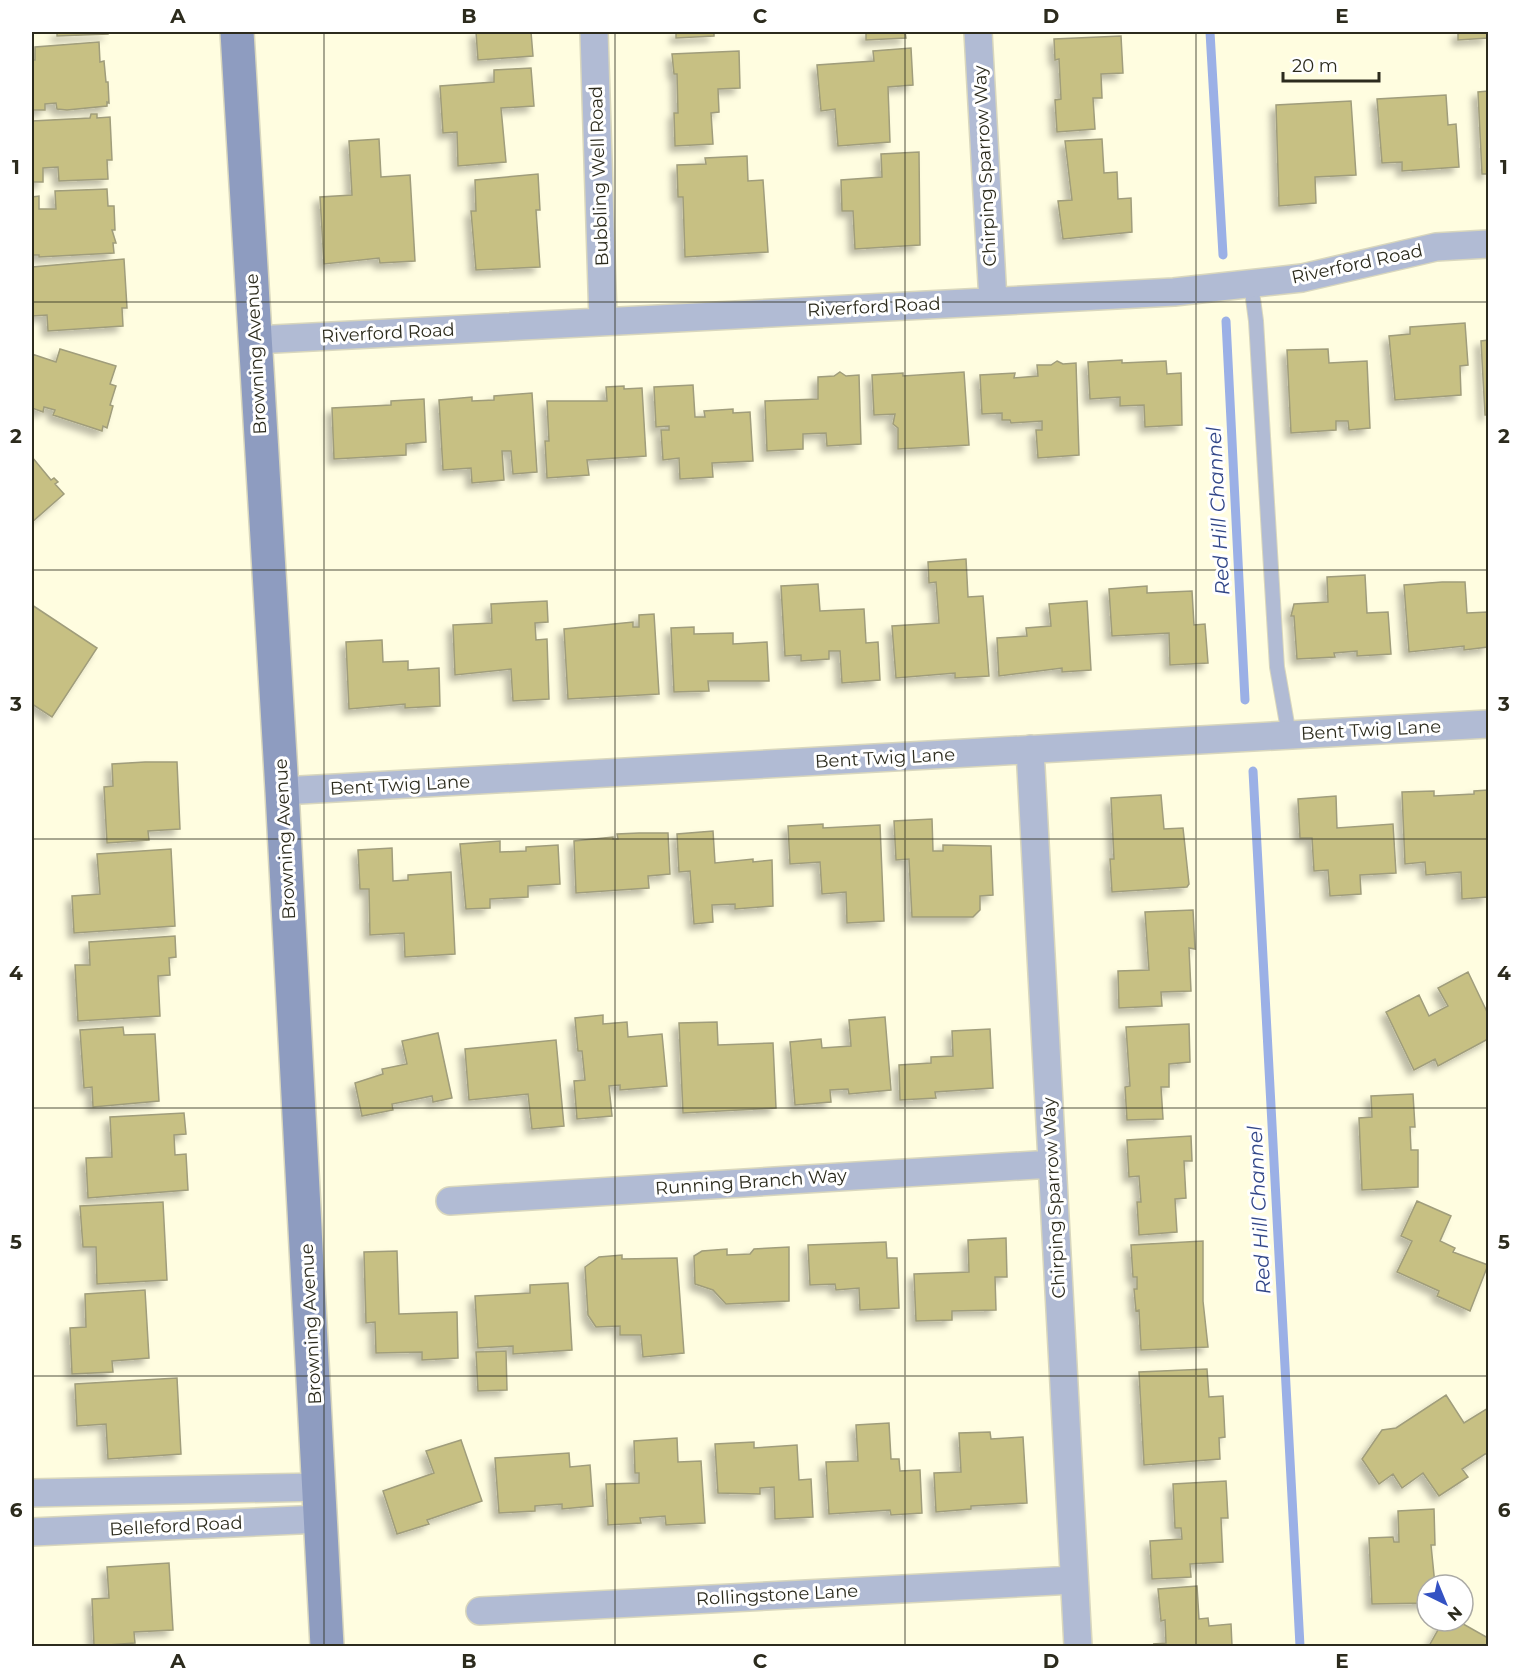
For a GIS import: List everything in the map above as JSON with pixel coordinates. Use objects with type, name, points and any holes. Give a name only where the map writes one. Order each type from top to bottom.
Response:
[{"type":"street","name":"Browning Avenue","points":[[237,32],[282,792],[327,1647]]},
{"type":"street","name":"Bubbling Well Road","points":[[594,32],[603,320]]},
{"type":"street","name":"Chirping Sparrow Way","points":[[978,32],[993,301]]},
{"type":"street","name":"Riverford Road","points":[[255,340],[603,320],[1174,292],[1302,278],[1436,247],[1488,244]]},
{"type":"street","name":"Bent Twig Lane","points":[[282,792],[1488,724]]},
{"type":"street","name":"Chirping Sparrow Way","points":[[1030,749],[1078,1647]]},
{"type":"street","name":"Running Branch Way","points":[[450,1201],[1052,1164]]},
{"type":"street","name":"Belleford Road","points":[[32,1493],[320,1487]]},
{"type":"street","name":"Belleford Road","points":[[32,1532],[321,1519]]},
{"type":"street","name":"Rollingstone Lane","points":[[480,1611],[1074,1580]]},
{"type":"lane","points":[[1251,284],[1256,321],[1277,668],[1289,735]]},
{"type":"building","points":[[57,32],[108,32],[108,34],[57,36]]},
{"type":"building","points":[[476,32],[531,32],[533,56],[478,60]]},
{"type":"building","points":[[676,32],[714,32],[714,36],[676,38]]},
{"type":"building","points":[[866,32],[905,32],[906,38],[866,40]]},
{"type":"building","points":[[1458,32],[1488,32],[1488,38],[1458,40]]},
{"type":"building","points":[[1121,36],[1123,73],[1101,74],[1102,98],[1093,98],[1095,129],[1057,132],[1055,100],[1061,99],[1059,59],[1055,60],[1054,39]]},
{"type":"building","points":[[99,42],[100,62],[104,61],[106,82],[108,82],[109,103],[107,102],[107,106],[67,110],[57,109],[56,103],[45,104],[45,110],[32,110],[32,60],[35,60],[35,47]]},
{"type":"building","points":[[911,48],[913,85],[888,87],[890,142],[838,146],[835,109],[821,111],[817,65],[874,61],[873,51]]},
{"type":"building","points":[[739,51],[740,88],[718,89],[719,112],[711,113],[713,144],[675,146],[674,113],[678,113],[677,74],[674,74],[672,54]]},
{"type":"building","points":[[531,68],[534,106],[501,108],[506,162],[458,166],[457,132],[443,133],[440,86],[494,82],[494,70]]},
{"type":"building","points":[[1488,91],[1488,174],[1482,174],[1478,92]]},
{"type":"building","points":[[1446,95],[1448,125],[1456,124],[1459,167],[1402,171],[1402,162],[1382,163],[1377,99]]},
{"type":"building","points":[[1351,101],[1356,175],[1315,177],[1316,203],[1279,206],[1276,105]]},
{"type":"building","points":[[91,114],[97,114],[97,118],[110,117],[112,160],[107,160],[108,179],[59,181],[58,167],[43,168],[43,182],[32,182],[32,121],[90,118]]},
{"type":"building","points":[[379,139],[381,177],[410,175],[415,261],[380,263],[379,258],[324,264],[320,197],[352,195],[349,141]]},
{"type":"building","points":[[1102,139],[1104,173],[1117,172],[1118,199],[1131,198],[1132,232],[1063,239],[1058,201],[1072,200],[1065,141]]},
{"type":"building","points":[[919,152],[920,245],[855,249],[853,211],[842,211],[841,180],[882,177],[881,154]]},
{"type":"building","points":[[747,156],[748,181],[763,180],[768,252],[685,257],[683,197],[678,197],[677,165],[706,164],[705,158]]},
{"type":"building","points":[[538,174],[540,210],[536,210],[540,267],[476,270],[471,211],[476,211],[475,180]]},
{"type":"building","points":[[107,189],[108,206],[114,206],[115,230],[112,230],[116,243],[113,243],[114,253],[39,257],[39,255],[32,255],[32,197],[39,196],[39,209],[56,209],[55,191]]},
{"type":"building","points":[[124,259],[127,308],[122,308],[123,326],[48,331],[47,315],[32,316],[32,267]]},
{"type":"building","points":[[1465,323],[1468,365],[1460,366],[1461,395],[1395,400],[1389,336],[1410,334],[1410,327]]},
{"type":"building","points":[[1488,340],[1488,415],[1485,415],[1481,341]]},
{"type":"building","points":[[60,349],[116,366],[110,384],[116,386],[110,405],[113,406],[107,428],[103,426],[102,431],[53,415],[55,410],[44,407],[43,412],[32,408],[32,354],[56,362]]},
{"type":"building","points":[[1328,349],[1329,363],[1367,361],[1370,428],[1349,430],[1348,421],[1336,421],[1336,430],[1291,433],[1287,350]]},
{"type":"building","points":[[1122,360],[1122,363],[1166,361],[1167,374],[1181,373],[1182,425],[1145,427],[1144,405],[1120,406],[1120,397],[1090,399],[1088,362]]},
{"type":"building","points":[[1057,361],[1063,364],[1076,363],[1079,455],[1038,458],[1036,430],[1042,430],[1042,421],[1011,423],[1010,420],[1002,420],[1002,413],[982,414],[980,375],[1015,373],[1014,378],[1038,376],[1037,365],[1051,365]]},
{"type":"building","points":[[840,372],[846,376],[859,375],[861,444],[827,446],[826,433],[803,434],[803,449],[767,451],[765,401],[818,399],[818,377],[834,376]]},
{"type":"building","points":[[964,372],[969,445],[898,449],[898,428],[893,424],[895,414],[874,415],[872,375],[903,373],[903,376]]},
{"type":"building","points":[[693,385],[695,417],[705,417],[704,411],[733,409],[733,413],[750,412],[753,461],[712,463],[713,477],[680,479],[679,458],[663,460],[661,430],[669,430],[669,426],[656,427],[654,387]]},
{"type":"building","points":[[624,386],[624,389],[642,388],[646,456],[587,460],[589,475],[547,478],[545,441],[549,441],[547,401],[607,401],[606,387]]},
{"type":"building","points":[[532,393],[537,472],[513,474],[511,451],[502,451],[504,480],[472,483],[471,468],[443,470],[439,400],[472,397],[472,401],[494,400],[494,396]]},
{"type":"building","points":[[424,399],[426,442],[406,444],[406,455],[334,459],[332,408],[391,405],[391,401]]},
{"type":"building","points":[[32,457],[51,480],[54,478],[58,482],[55,484],[64,494],[32,522]]},
{"type":"building","points":[[966,559],[968,597],[983,596],[989,676],[955,678],[955,673],[896,678],[892,626],[939,623],[936,582],[929,583],[928,562]]},
{"type":"building","points":[[1365,575],[1367,613],[1388,612],[1391,654],[1357,656],[1357,651],[1334,653],[1335,657],[1297,659],[1294,616],[1291,616],[1294,604],[1328,602],[1327,577]]},
{"type":"building","points":[[1465,582],[1467,613],[1488,612],[1488,647],[1464,650],[1464,646],[1409,652],[1404,585]]},
{"type":"building","points":[[818,584],[820,611],[864,609],[866,643],[878,642],[880,680],[842,683],[840,651],[829,651],[829,659],[801,661],[801,655],[785,656],[781,586]]},
{"type":"building","points":[[1147,586],[1147,593],[1192,591],[1194,625],[1205,624],[1208,663],[1170,665],[1169,633],[1112,636],[1109,589]]},
{"type":"building","points":[[547,601],[548,622],[535,623],[536,640],[547,639],[549,699],[513,701],[511,669],[455,675],[453,625],[492,623],[491,604]]},
{"type":"building","points":[[1087,601],[1091,670],[1062,672],[1062,668],[999,676],[997,638],[1027,636],[1026,628],[1051,626],[1049,604]]},
{"type":"building","points":[[32,605],[97,648],[52,717],[32,704]]},
{"type":"building","points":[[654,614],[659,694],[568,699],[564,629],[633,622],[633,627],[639,627],[639,615]]},
{"type":"building","points":[[694,627],[694,634],[733,633],[733,644],[767,642],[769,681],[708,681],[709,691],[674,692],[671,628]]},
{"type":"building","points":[[382,640],[383,662],[408,661],[408,670],[439,668],[440,706],[405,708],[405,704],[349,709],[346,642]]},
{"type":"building","points":[[177,762],[180,829],[148,831],[149,840],[107,843],[104,787],[113,786],[112,764]]},
{"type":"building","points":[[1488,790],[1488,897],[1462,899],[1461,872],[1426,875],[1425,862],[1405,864],[1402,792],[1434,791],[1434,796],[1474,794],[1474,791]]},
{"type":"building","points":[[1161,795],[1164,829],[1183,828],[1189,884],[1187,887],[1112,892],[1110,859],[1114,859],[1111,798]]},
{"type":"building","points":[[1336,796],[1337,828],[1393,824],[1396,873],[1360,875],[1361,894],[1330,896],[1328,870],[1314,871],[1312,838],[1300,838],[1298,799]]},
{"type":"building","points":[[932,819],[933,851],[943,851],[943,845],[991,846],[993,895],[980,896],[980,910],[973,917],[912,917],[909,859],[896,860],[894,821]]},
{"type":"building","points":[[823,824],[823,828],[880,825],[884,921],[847,923],[846,892],[822,894],[820,862],[790,864],[788,826]]},
{"type":"building","points":[[713,831],[715,863],[753,859],[753,862],[772,860],[773,906],[735,909],[735,904],[712,905],[713,922],[694,924],[690,871],[679,872],[677,834]]},
{"type":"building","points":[[668,833],[670,874],[648,876],[649,888],[576,893],[574,841],[613,837],[613,839],[618,839],[617,834]]},
{"type":"building","points":[[500,841],[500,852],[526,851],[526,847],[558,845],[560,884],[528,886],[528,897],[490,899],[490,908],[466,909],[460,844]]},
{"type":"building","points":[[392,848],[393,881],[408,880],[408,875],[451,872],[455,954],[405,957],[404,933],[370,935],[369,889],[360,889],[358,850]]},
{"type":"building","points":[[171,849],[175,926],[74,933],[72,896],[100,894],[97,854]]},
{"type":"building","points":[[1193,910],[1195,949],[1189,948],[1191,991],[1161,992],[1162,1006],[1119,1008],[1118,971],[1149,970],[1145,912]]},
{"type":"building","points":[[175,936],[176,957],[169,958],[170,975],[158,976],[160,1016],[78,1021],[75,965],[90,965],[89,942]]},
{"type":"building","points":[[1468,972],[1488,1014],[1488,1039],[1438,1066],[1435,1059],[1414,1070],[1386,1012],[1419,995],[1429,1016],[1448,1006],[1438,988]]},
{"type":"building","points":[[603,1015],[603,1024],[627,1022],[628,1037],[662,1034],[667,1086],[620,1090],[620,1085],[609,1086],[612,1116],[577,1119],[574,1081],[585,1080],[582,1051],[578,1051],[575,1018]]},
{"type":"building","points":[[885,1017],[891,1090],[849,1094],[848,1089],[830,1090],[831,1102],[795,1105],[790,1042],[821,1039],[822,1048],[851,1046],[849,1020]]},
{"type":"building","points":[[717,1022],[718,1045],[773,1043],[776,1108],[683,1113],[679,1023]]},
{"type":"building","points":[[1189,1024],[1190,1062],[1169,1064],[1169,1087],[1161,1087],[1163,1119],[1127,1120],[1125,1087],[1130,1086],[1126,1027]]},
{"type":"building","points":[[123,1027],[124,1035],[155,1034],[159,1101],[93,1107],[92,1087],[84,1088],[80,1030]]},
{"type":"building","points":[[990,1029],[993,1088],[935,1092],[936,1098],[900,1100],[899,1065],[931,1063],[931,1057],[953,1056],[952,1031]]},
{"type":"building","points":[[438,1033],[452,1098],[433,1102],[432,1096],[392,1104],[393,1110],[362,1116],[355,1083],[383,1074],[382,1069],[407,1064],[402,1041]]},
{"type":"building","points":[[556,1040],[564,1126],[532,1129],[528,1094],[469,1100],[465,1049]]},
{"type":"building","points":[[1413,1094],[1415,1127],[1410,1127],[1411,1150],[1418,1150],[1418,1187],[1362,1190],[1359,1118],[1372,1117],[1371,1096]]},
{"type":"building","points":[[184,1113],[186,1134],[174,1135],[175,1155],[186,1154],[188,1190],[88,1198],[86,1158],[112,1157],[110,1117]]},
{"type":"building","points":[[1191,1136],[1192,1161],[1184,1161],[1186,1198],[1175,1199],[1177,1232],[1139,1235],[1137,1202],[1141,1202],[1139,1176],[1129,1177],[1127,1140]]},
{"type":"building","points":[[1417,1201],[1451,1216],[1440,1241],[1455,1248],[1453,1252],[1488,1265],[1470,1311],[1437,1296],[1439,1291],[1397,1272],[1412,1241],[1401,1236]]},
{"type":"building","points":[[163,1202],[167,1280],[97,1284],[96,1247],[83,1247],[80,1206]]},
{"type":"building","points":[[1006,1238],[1007,1277],[995,1277],[996,1310],[952,1311],[952,1320],[916,1321],[914,1274],[969,1272],[968,1240]]},
{"type":"building","points":[[1203,1241],[1203,1301],[1208,1347],[1141,1350],[1139,1310],[1136,1311],[1134,1289],[1137,1289],[1137,1277],[1133,1277],[1131,1245]]},
{"type":"building","points":[[886,1242],[887,1258],[897,1258],[899,1308],[860,1310],[859,1288],[836,1290],[835,1284],[810,1285],[808,1245]]},
{"type":"building","points":[[789,1247],[789,1301],[726,1304],[713,1290],[695,1284],[694,1256],[702,1251],[727,1249],[727,1255],[750,1254],[754,1249]]},
{"type":"building","points":[[397,1251],[399,1314],[457,1312],[458,1358],[422,1360],[422,1352],[376,1353],[375,1322],[366,1323],[364,1252]]},
{"type":"building","points":[[622,1255],[622,1259],[677,1258],[684,1353],[643,1357],[641,1335],[620,1335],[620,1326],[596,1327],[588,1315],[585,1267],[599,1257]]},
{"type":"building","points":[[568,1283],[572,1350],[513,1354],[513,1346],[478,1348],[475,1296],[530,1293],[530,1285]]},
{"type":"building","points":[[145,1290],[149,1358],[112,1361],[113,1372],[72,1374],[70,1328],[86,1327],[85,1294]]},
{"type":"building","points":[[506,1351],[507,1390],[478,1391],[476,1352]]},
{"type":"building","points":[[1207,1369],[1209,1397],[1223,1396],[1225,1437],[1219,1438],[1220,1459],[1144,1465],[1139,1372]]},
{"type":"building","points":[[177,1378],[181,1454],[108,1459],[106,1424],[77,1426],[75,1384]]},
{"type":"building","points":[[1446,1395],[1464,1423],[1488,1408],[1488,1454],[1462,1469],[1468,1477],[1439,1496],[1423,1473],[1402,1488],[1393,1474],[1379,1484],[1362,1459],[1382,1430],[1396,1428]]},
{"type":"building","points":[[889,1423],[891,1459],[899,1459],[900,1471],[920,1470],[922,1513],[891,1515],[890,1510],[829,1514],[826,1462],[858,1461],[856,1425]]},
{"type":"building","points":[[990,1432],[991,1439],[1023,1437],[1027,1503],[971,1506],[971,1509],[936,1512],[934,1473],[961,1472],[959,1433]]},
{"type":"building","points":[[677,1438],[678,1462],[701,1461],[705,1523],[666,1525],[665,1516],[640,1518],[641,1523],[608,1525],[606,1484],[639,1483],[639,1473],[635,1473],[634,1441]]},
{"type":"building","points":[[461,1440],[482,1501],[427,1520],[429,1524],[397,1534],[383,1491],[434,1473],[426,1451]]},
{"type":"building","points":[[754,1442],[754,1448],[797,1445],[799,1480],[811,1479],[813,1517],[775,1519],[774,1487],[760,1488],[760,1494],[718,1493],[715,1444]]},
{"type":"building","points":[[569,1453],[570,1467],[590,1465],[593,1506],[562,1509],[562,1504],[535,1506],[535,1511],[499,1513],[495,1458]]},
{"type":"building","points":[[1226,1481],[1228,1518],[1221,1518],[1223,1562],[1190,1564],[1191,1577],[1152,1579],[1150,1541],[1182,1539],[1181,1528],[1175,1528],[1173,1484]]},
{"type":"building","points":[[1434,1509],[1435,1545],[1431,1545],[1434,1573],[1415,1573],[1415,1603],[1372,1604],[1369,1538],[1393,1537],[1394,1542],[1399,1542],[1398,1511]]},
{"type":"building","points":[[169,1563],[173,1630],[134,1632],[135,1643],[94,1646],[92,1599],[109,1598],[107,1567]]},
{"type":"building","points":[[1197,1586],[1199,1619],[1208,1618],[1209,1626],[1231,1624],[1232,1646],[1155,1646],[1154,1644],[1166,1643],[1165,1620],[1161,1621],[1158,1589]]},
{"type":"building","points":[[1475,1631],[1488,1638],[1488,1646],[1429,1646],[1436,1633],[1475,1633]]},
{"type":"waterway","name":"Red Hill Channel","points":[[1210,32],[1223,255]]},
{"type":"waterway","name":"Red Hill Channel","points":[[1226,321],[1245,700]]},
{"type":"waterway","name":"Red Hill Channel","points":[[1253,771],[1300,1646]]}]
